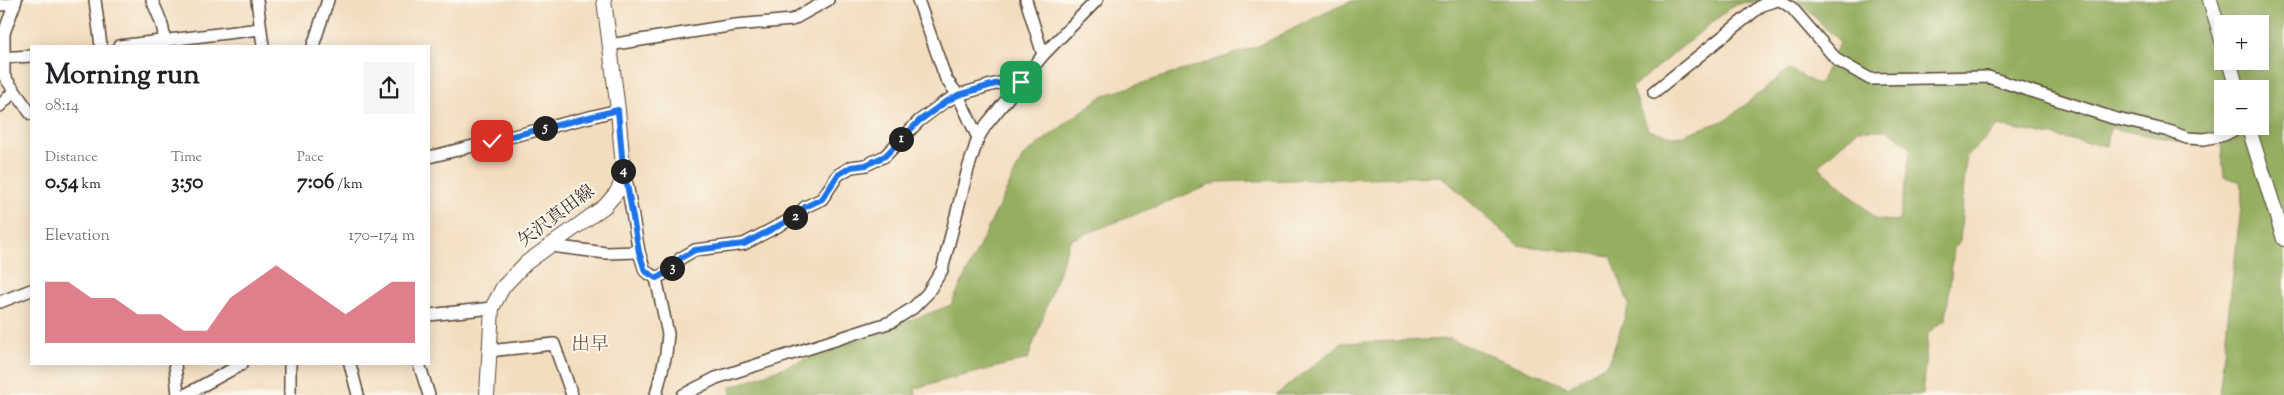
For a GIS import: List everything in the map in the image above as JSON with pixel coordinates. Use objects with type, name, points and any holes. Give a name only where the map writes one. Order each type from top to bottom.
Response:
[{"type":"main road","points":[[604,0],[618,110],[623,168],[622,181]]},
{"type":"main road","points":[[2210,0],[2214,15]]},
{"type":"main road","points":[[2251,135],[2284,238]]},
{"type":"main road","name":"矢沢真田線","points":[[487,395],[492,308],[502,287],[513,275],[605,206],[617,192],[622,181]]},
{"type":"street","points":[[95,0],[101,45]]},
{"type":"street","points":[[152,0],[161,21],[162,43]]},
{"type":"street","points":[[257,0],[263,45]]},
{"type":"street","points":[[314,45],[328,0]]},
{"type":"street","points":[[803,0],[805,13]]},
{"type":"street","points":[[609,44],[735,25],[792,20],[828,0]]},
{"type":"street","points":[[918,0],[946,79],[958,95],[978,138]]},
{"type":"street","points":[[1026,0],[1043,56]]},
{"type":"street","points":[[683,395],[716,378],[891,322],[913,308],[927,294],[942,270],[978,138],[998,108],[1043,56],[1097,0]]},
{"type":"street","points":[[1654,92],[1762,5],[1779,0],[1792,8],[1837,60],[1870,79],[1988,77],[2114,118],[2168,131],[2187,138],[2204,139],[2224,135]]},
{"type":"street","points":[[0,5],[15,2]]},
{"type":"street","points":[[15,2],[4,33],[2,58],[4,76],[30,113]]},
{"type":"street","points":[[133,45],[260,30]]},
{"type":"street","points":[[2,58],[30,56]]},
{"type":"street","points":[[656,278],[668,272],[681,258],[695,250],[744,244],[797,216],[805,207],[822,199],[838,175],[851,167],[866,165],[885,156],[919,121],[958,95],[1007,82],[1021,82]]},
{"type":"street","points":[[0,106],[14,91]]},
{"type":"street","points":[[430,157],[618,110]]},
{"type":"street","points":[[622,181],[627,184],[639,252],[645,271],[656,278],[668,334],[666,354],[656,395]]},
{"type":"street","points":[[551,246],[606,253],[639,252]]},
{"type":"street","points":[[0,302],[30,290]]},
{"type":"street","points":[[430,315],[492,308]]},
{"type":"street","points":[[490,351],[554,344],[572,395]]},
{"type":"street","points":[[176,365],[178,395]]},
{"type":"street","points":[[185,395],[240,365]]},
{"type":"street","points":[[290,365],[290,395]]},
{"type":"street","points":[[350,365],[358,395]]},
{"type":"street","points":[[419,365],[429,395]]},
{"type":"green space","points":[[1355,0],[1764,0],[1734,5],[1632,87],[1648,130],[1677,137],[1726,120],[1789,69],[1819,85],[1840,42],[1797,0],[2284,0],[2284,395],[2219,395],[2243,189],[2239,181],[2224,177],[2221,142],[2203,146],[2110,128],[2107,146],[1998,126],[1966,157],[1960,242],[1954,248],[1946,319],[1928,333],[1922,395],[1276,395],[1342,343],[1450,339],[1568,387],[1609,363],[1629,305],[1611,256],[1518,245],[1441,176],[1218,182],[1070,240],[1028,359],[915,388],[916,395],[731,395],[731,387],[951,305],[1023,156],[1102,96],[1256,47]],"holes":[[[1858,130],[1889,130],[1911,148],[1899,221],[1878,220],[1818,166]]]},
{"type":"district","name":"出早","points":[[590,345]]},
{"type":"route","points":[[492,141],[618,110],[623,168],[622,181],[627,184],[639,252],[645,271],[650,276],[656,278],[664,276],[681,258],[695,250],[717,249],[744,244],[797,216],[805,207],[822,199],[830,185],[843,171],[851,167],[866,165],[885,156],[919,121],[958,95],[995,84],[1021,82]]}]
